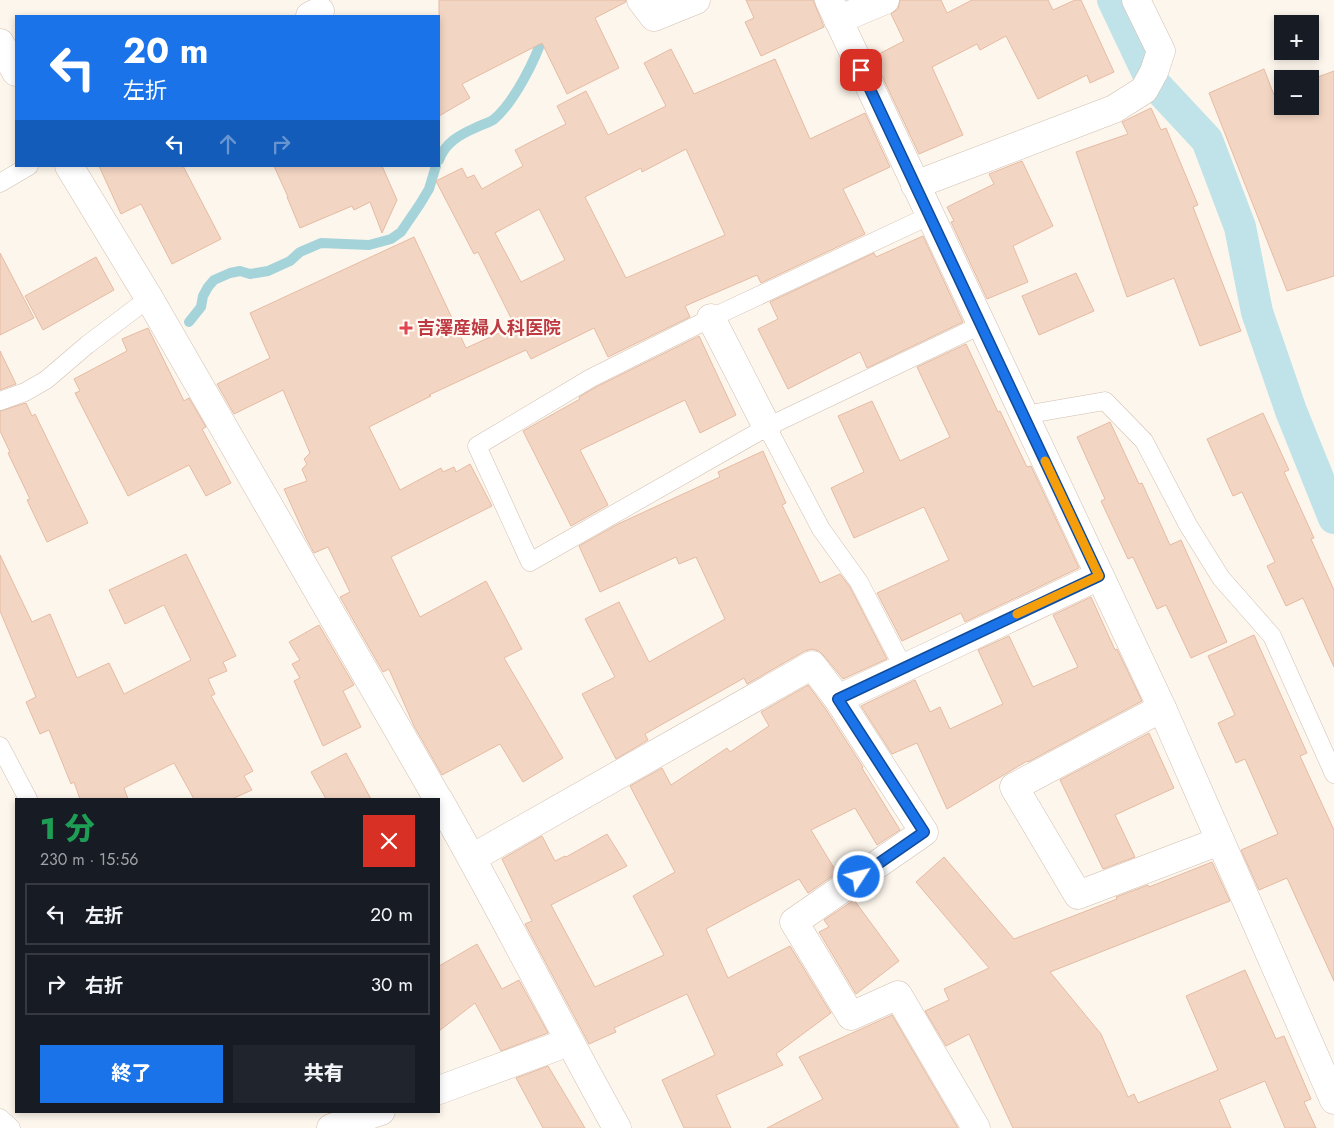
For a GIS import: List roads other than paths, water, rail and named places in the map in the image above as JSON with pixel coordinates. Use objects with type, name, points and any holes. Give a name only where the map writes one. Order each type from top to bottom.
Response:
[{"type":"street","points":[[642,0],[654,17],[696,0]]},
{"type":"street","points":[[885,0],[834,10],[1162,708],[1334,1100]]},
{"type":"street","points":[[915,185],[1114,109],[1149,81],[1161,51],[1136,0]]},
{"type":"street","points":[[0,43],[15,70]]},
{"type":"street","points":[[70,167],[149,298],[437,798]]},
{"type":"street","points":[[711,318],[768,428]]},
{"type":"street","points":[[838,699],[1099,576]]},
{"type":"street","points":[[472,858],[812,665],[838,699],[924,832],[794,922],[851,1016],[898,996],[976,1128]]},
{"type":"street","points":[[1162,708],[1014,787],[1078,895],[1220,841]]},
{"type":"street","points":[[440,802],[472,858],[569,1042],[617,1128]]},
{"type":"street","points":[[440,1090],[569,1042]]},
{"type":"street","points":[[331,1128],[368,1119]]},
{"type":"lane","points":[[0,183],[27,167]]},
{"type":"lane","points":[[930,216],[711,318],[591,378],[477,446],[530,562],[768,428],[981,326]]},
{"type":"lane","points":[[0,401],[25,392],[46,380],[87,345],[149,298]]},
{"type":"lane","points":[[1024,415],[1105,401],[1144,441],[1188,525],[1221,578],[1272,636],[1334,774]]},
{"type":"lane","points":[[768,428],[821,528],[859,582],[904,667]]},
{"type":"lane","points":[[0,746],[27,798]]},
{"type":"lane","points":[[0,1118],[11,1128]]},
{"type":"waterway","points":[[1113,0],[1151,80],[1207,140],[1240,227],[1257,312],[1291,411],[1334,518]]},
{"type":"waterway","points":[[440,158],[453,140],[493,120],[509,103],[536,55],[544,33]]},
{"type":"waterway","points":[[189,322],[201,307],[203,296],[208,287],[214,280],[230,273],[240,271],[250,274],[268,271],[290,261],[300,252],[321,243],[369,245],[391,239],[401,232],[420,204],[429,189],[436,167]]},
{"type":"place","name":"吉澤産婦人科医院","points":[[406,328]]}]
